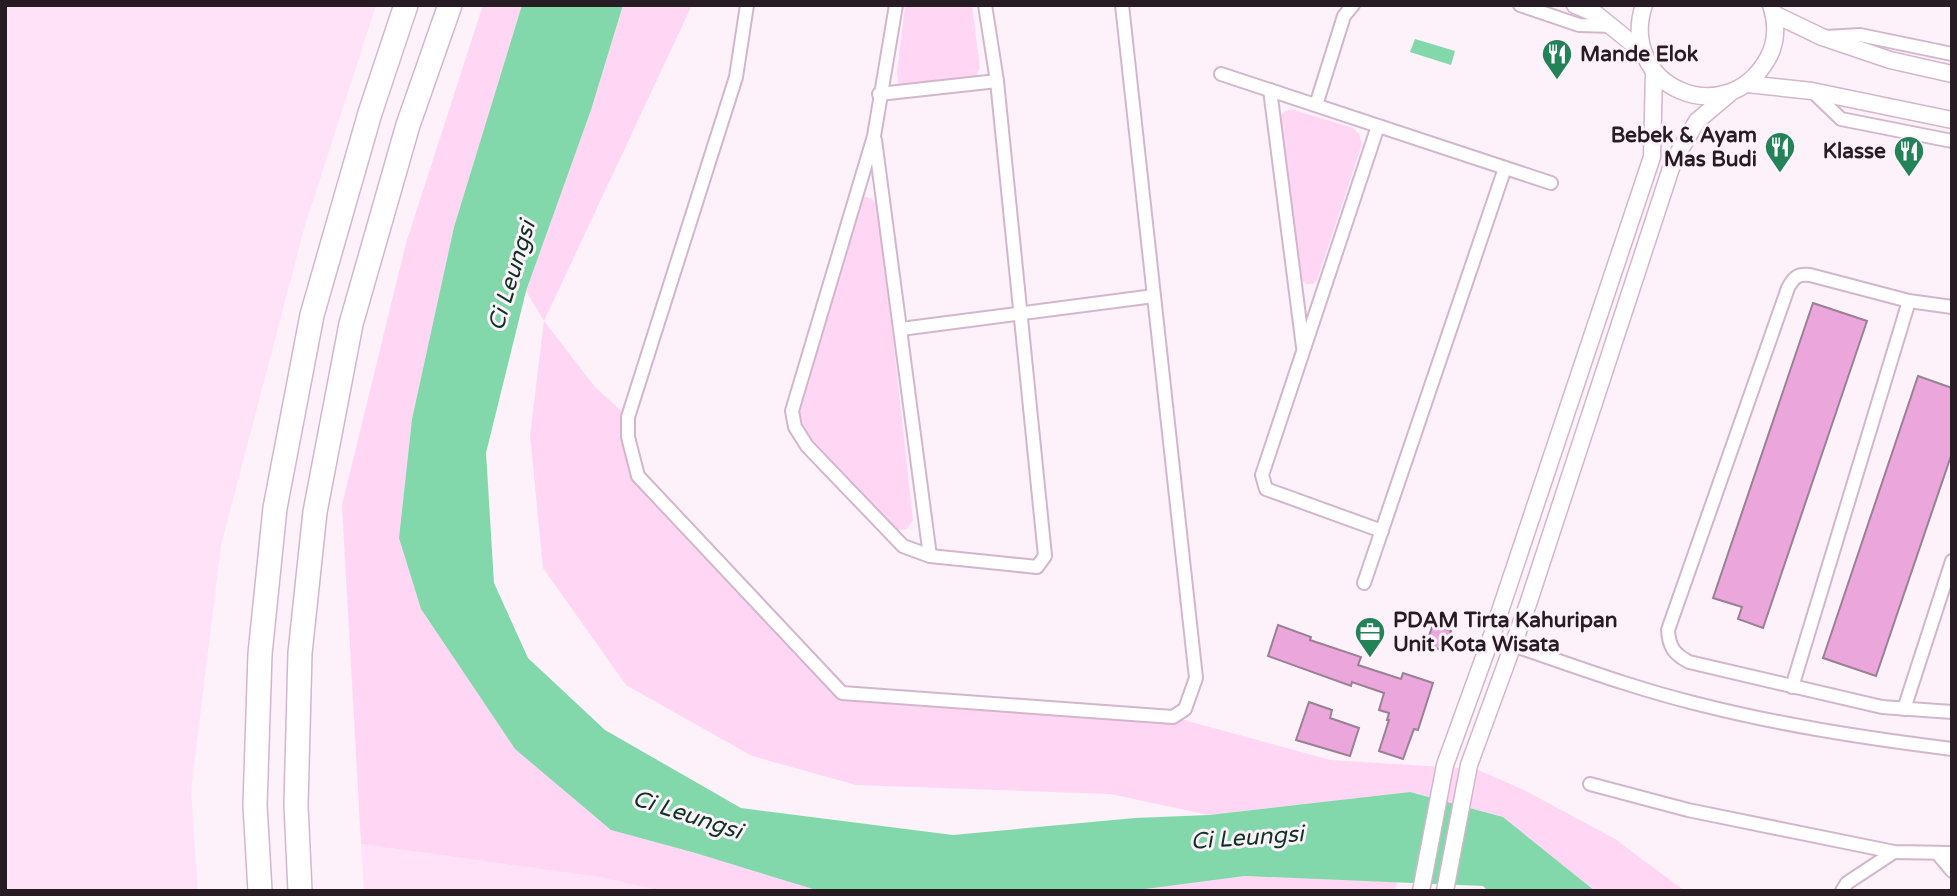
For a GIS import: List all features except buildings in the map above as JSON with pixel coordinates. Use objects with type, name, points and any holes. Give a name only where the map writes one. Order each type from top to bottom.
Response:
[{"type":"highway","points":[[260,891],[256,805],[260,654],[275,508],[312,315],[370,113],[406,5]]},
{"type":"highway","points":[[300,891],[296,805],[300,653],[315,512],[351,324],[408,125],[450,5]]},
{"type":"street","points":[[747,5],[736,77],[628,417],[628,437],[638,476],[842,693],[1173,717],[1185,709],[1196,678],[1122,5]]},
{"type":"street","points":[[896,5],[874,136],[792,411],[795,427],[807,446],[903,546],[930,556],[1037,567],[1045,556],[997,81],[985,5]]},
{"type":"street","points":[[1315,105],[1343,11],[1353,5]]},
{"type":"street","points":[[1520,5],[1579,26],[1613,26]]},
{"type":"street","points":[[1575,5],[1596,14],[1644,53]]},
{"type":"street","points":[[1644,5],[1640,16],[1639,35],[1644,53],[1654,72],[1669,86],[1688,94],[1709,97],[1729,94]]},
{"type":"street","points":[[1772,9],[1822,37],[1890,60],[1952,74]]},
{"type":"street","points":[[1445,891],[1469,765],[1513,645],[1673,162],[1697,121],[1762,70],[1771,53],[1775,33],[1772,9]]},
{"type":"street","points":[[1822,37],[1860,35],[1952,54]]},
{"type":"street","points":[[1421,891],[1445,765],[1491,638],[1652,157],[1654,72]]},
{"type":"street","points":[[1221,74],[1551,183]]},
{"type":"street","points":[[879,94],[997,81]]},
{"type":"street","points":[[1747,84],[1812,91],[1952,120]]},
{"type":"street","points":[[1270,90],[1303,351]]},
{"type":"street","points":[[1812,91],[1840,119],[1952,141]]},
{"type":"street","points":[[1378,126],[1262,475],[1266,489],[1382,531]]},
{"type":"street","points":[[874,136],[930,556]]},
{"type":"street","points":[[1364,583],[1505,168]]},
{"type":"street","points":[[1952,307],[1909,301],[1810,275],[1800,274],[1794,278],[1788,288],[1668,630],[1671,648],[1689,662],[1882,707],[1952,712]]},
{"type":"street","points":[[901,329],[1154,296]]},
{"type":"street","points":[[1792,687],[1909,301]]},
{"type":"street","points":[[1903,709],[1952,561]]},
{"type":"street","points":[[1491,638],[1617,681],[1695,704],[1842,734],[1952,749]]},
{"type":"street","points":[[1590,784],[1688,810],[1894,852],[1952,853]]},
{"type":"street","points":[[1842,891],[1847,883],[1894,852]]},
{"type":"street","points":[[1937,853],[1952,871]]},
{"type":"shaded area","points":[[5,5],[376,5],[304,229],[221,545],[191,790],[198,891],[5,891]]},
{"type":"shaded area","points":[[483,5],[522,5],[454,227],[412,419],[399,538],[421,609],[515,749],[692,852],[823,891],[660,891],[605,878],[361,844],[342,505],[406,243]]},
{"type":"shaded area","points":[[623,5],[692,5],[544,321],[526,291],[591,110]]},
{"type":"shaded area","points":[[905,5],[972,5],[980,68],[975,78],[907,92],[899,86],[897,74]]},
{"type":"shaded area","points":[[1291,109],[1353,128],[1359,134],[1362,144],[1317,280],[1313,284],[1306,284],[1301,279],[1280,117]]},
{"type":"shaded area","points":[[861,197],[872,200],[879,211],[913,520],[907,529],[896,530],[800,428],[797,403]]},
{"type":"shaded area","points":[[544,321],[595,387],[628,417],[638,476],[842,693],[1173,717],[1330,760],[1476,769],[1524,790],[1615,839],[1685,891],[1595,891],[1503,817],[1410,792],[1209,815],[1110,794],[856,785],[752,756],[626,685],[543,568],[530,435]]},
{"type":"shaded area","points":[[361,844],[605,878],[660,891],[364,891]]},
{"type":"shaded area","points":[[1245,876],[1397,882],[1395,891],[1130,891]]},
{"type":"water","name":"Ci Leungsi","points":[[522,5],[623,5],[591,110],[526,291],[486,453],[494,583],[528,658],[605,730],[741,808],[953,835],[1135,818],[1209,815],[1410,792],[1503,817],[1595,891],[1488,891],[1483,886],[1245,876],[1130,891],[813,889],[611,830],[515,749],[421,609],[399,538],[412,419],[454,227]]},
{"type":"water","points":[[1415,39],[1455,51],[1451,65],[1410,52]]},
{"type":"place","name":"Mande Elok","points":[[1557,81]]},
{"type":"place","name":"Bebek & Ayam Mas Budi","points":[[1780,174]]},
{"type":"place","name":"Klasse","points":[[1909,178]]},
{"type":"place","name":"PDAM Tirta Kahuripan Unit Kota Wisata","points":[[1370,659]]}]
